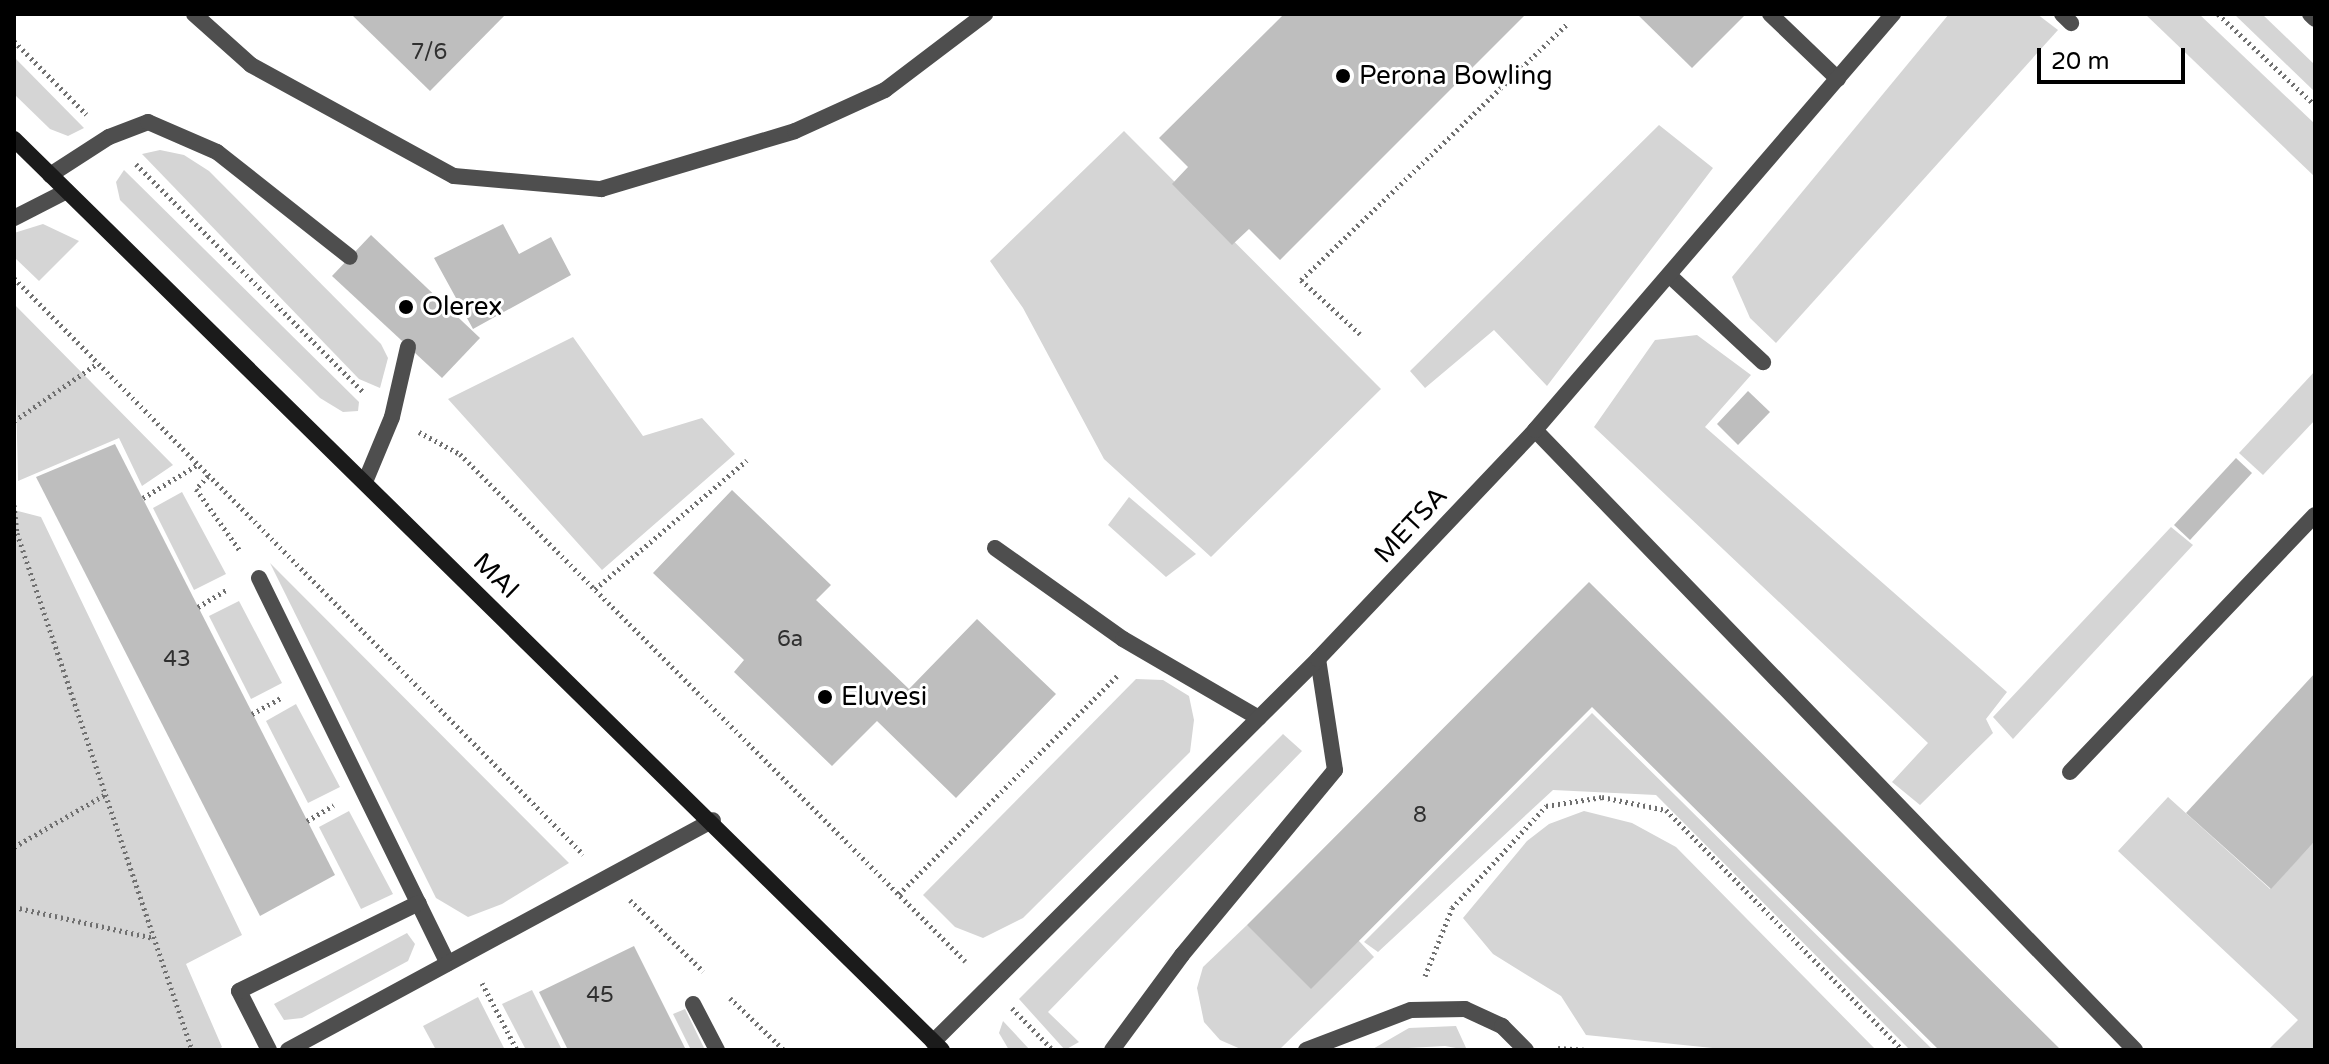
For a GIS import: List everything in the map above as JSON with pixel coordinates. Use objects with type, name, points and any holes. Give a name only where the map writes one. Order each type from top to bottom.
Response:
[{"type":"street","points":[[194,14],[251,65],[454,176],[601,189],[795,131],[885,90],[985,14]]},
{"type":"street","points":[[1770,14],[1838,79]]},
{"type":"street","name":"METSA","points":[[938,1046],[990,985],[1318,659],[1535,430],[1893,14]]},
{"type":"street","points":[[2310,14],[2315,19]]},
{"type":"street","points":[[50,175],[109,137],[148,122],[217,152],[350,257]]},
{"type":"street","name":"MAI","points":[[14,139],[713,820],[938,1046]]},
{"type":"street","points":[[14,218],[67,191]]},
{"type":"street","points":[[1670,276],[1763,362]]},
{"type":"street","points":[[365,482],[392,417],[408,347]]},
{"type":"street","points":[[1535,430],[2135,1050]]},
{"type":"street","points":[[2070,772],[2315,515]]},
{"type":"street","points":[[995,548],[1143,650],[1259,718]]},
{"type":"street","points":[[259,578],[448,963]]},
{"type":"street","points":[[1112,1050],[1182,955],[1335,770],[1318,659]]},
{"type":"street","points":[[288,1050],[713,820]]},
{"type":"street","points":[[269,1050],[239,991],[419,903]]},
{"type":"street","points":[[693,1004],[717,1050]]},
{"type":"street","points":[[1306,1050],[1411,1010],[1465,1009],[1502,1026],[1526,1050]]},
{"type":"path","points":[[2211,14],[2220,16],[2315,105]]},
{"type":"path","points":[[1360,334],[1301,280],[1567,24]]},
{"type":"path","points":[[14,41],[392,417],[460,454],[1053,1050]]},
{"type":"path","points":[[14,278],[607,878],[715,983]]},
{"type":"path","points":[[14,421],[98,363]]},
{"type":"path","points":[[595,589],[747,460]]},
{"type":"path","points":[[143,498],[197,465]]},
{"type":"path","points":[[208,476],[196,489],[259,578]]},
{"type":"path","points":[[14,505],[17,533],[192,1050]]},
{"type":"path","points":[[899,894],[1143,650]]},
{"type":"path","points":[[14,847],[106,794]]},
{"type":"path","points":[[1411,1010],[1452,908],[1546,806],[1602,797],[1666,810],[1903,1050]]},
{"type":"path","points":[[14,907],[155,938]]},
{"type":"path","points":[[467,954],[517,1050]]},
{"type":"path","points":[[726,994],[784,1050]]},
{"type":"shaded area","points":[[1949,14],[2037,14],[2058,30],[1776,343],[1750,318],[1732,277]]},
{"type":"shaded area","points":[[2145,14],[2199,14],[2315,124],[2315,177]]},
{"type":"shaded area","points":[[2234,14],[2262,14],[2315,65],[2315,92]]},
{"type":"shaded area","points":[[14,57],[84,128],[68,136],[50,129],[14,94]]},
{"type":"shaded area","points":[[1659,125],[1713,168],[1547,386],[1494,330],[1425,388],[1410,371]]},
{"type":"shaded area","points":[[1124,131],[1381,389],[1211,557],[1104,459],[1023,308],[990,261]]},
{"type":"shaded area","points":[[160,150],[184,155],[209,171],[381,344],[388,358],[380,388],[359,379],[142,154]]},
{"type":"shaded area","points":[[124,170],[359,402],[358,411],[343,412],[320,398],[120,200],[116,182]]},
{"type":"shaded area","points":[[43,224],[79,241],[39,281],[14,257],[14,233]]},
{"type":"shaded area","points":[[14,304],[173,465],[142,486],[119,438],[18,481]]},
{"type":"shaded area","points":[[1697,335],[1751,375],[1705,427],[2007,692],[1986,719],[1993,733],[1920,805],[1892,782],[1928,743],[1594,427],[1655,340]]},
{"type":"shaded area","points":[[573,337],[643,436],[702,418],[735,454],[602,570],[448,399]]},
{"type":"shaded area","points":[[2315,371],[2315,420],[2263,475],[2239,453]]},
{"type":"shaded area","points":[[182,492],[226,574],[194,590],[153,508]]},
{"type":"shaded area","points":[[1129,497],[1196,554],[1166,577],[1108,525]]},
{"type":"shaded area","points":[[14,510],[41,517],[242,935],[186,964],[222,1047],[218,1050],[14,1050]]},
{"type":"shaded area","points":[[2171,527],[2193,545],[2013,739],[1993,717]]},
{"type":"shaded area","points":[[270,563],[569,863],[502,904],[468,917],[436,898]]},
{"type":"shaded area","points":[[239,601],[282,683],[251,699],[209,616]]},
{"type":"shaded area","points":[[1136,679],[1163,680],[1189,696],[1194,720],[1190,752],[1023,918],[983,938],[955,927],[923,895]]},
{"type":"shaded area","points":[[296,704],[340,787],[308,803],[266,721]]},
{"type":"shaded area","points":[[1592,713],[1933,1050],[1910,1050],[1656,795],[1553,790],[1378,952],[1364,942]]},
{"type":"shaded area","points":[[1283,734],[1302,751],[1048,1012],[1079,1042],[1065,1050],[1019,999]]},
{"type":"shaded area","points":[[2168,797],[2270,889],[2315,841],[2315,1050],[2270,1048],[2298,1020],[2118,851]]},
{"type":"shaded area","points":[[349,811],[393,894],[361,909],[319,827]]},
{"type":"shaded area","points":[[1584,811],[1632,823],[1676,847],[1876,1050],[1732,1050],[1586,1035],[1561,996],[1493,954],[1463,918],[1527,841],[1549,824]]},
{"type":"shaded area","points":[[1247,925],[1359,941],[1374,957],[1280,1049],[1243,1050],[1220,1040],[1204,1022],[1197,988],[1203,967]]},
{"type":"shaded area","points":[[407,933],[415,944],[408,961],[302,1018],[284,1020],[274,1004]]},
{"type":"shaded area","points":[[532,990],[562,1050],[526,1050],[502,1004]]},
{"type":"shaded area","points":[[478,997],[505,1050],[436,1050],[423,1026]]},
{"type":"shaded area","points":[[685,1009],[705,1050],[691,1050],[673,1014]]},
{"type":"shaded area","points":[[1003,1021],[1030,1050],[1009,1050],[999,1033]]},
{"type":"shaded area","points":[[1456,1026],[1467,1050],[1445,1046],[1371,1050],[1409,1028]]},
{"type":"building","points":[[351,14],[506,14],[430,91]]},
{"type":"building","name":"Perona Bowling","points":[[1284,14],[1526,14],[1280,260],[1249,229],[1232,245],[1172,184],[1188,167],[1159,138]]},
{"type":"building","points":[[1637,14],[1746,14],[1692,68]]},
{"type":"building","points":[[503,224],[519,254],[551,237],[571,275],[473,329],[434,258]]},
{"type":"building","name":"Olerex","points":[[371,235],[480,338],[442,378],[332,276]]},
{"type":"building","points":[[1748,391],[1770,412],[1738,445],[1717,424]]},
{"type":"building","points":[[115,444],[335,875],[260,916],[36,477]]},
{"type":"building","points":[[2236,458],[2252,473],[2190,540],[2174,525]]},
{"type":"building","points":[[732,490],[831,585],[816,600],[909,689],[977,619],[1056,694],[956,798],[877,721],[832,766],[734,672],[744,660],[653,573]]},
{"type":"building","points":[[1589,582],[2061,1050],[1939,1050],[1592,707],[1311,989],[1247,925]]},
{"type":"building","points":[[2315,673],[2315,841],[2271,889],[2186,813]]},
{"type":"building","points":[[634,946],[686,1050],[568,1050],[539,992]]},
{"type":"place","name":"Perona Bowling","points":[[1343,76]]},
{"type":"place","name":"Olerex","points":[[406,307]]},
{"type":"place","name":"Eluvesi","points":[[825,697]]}]
